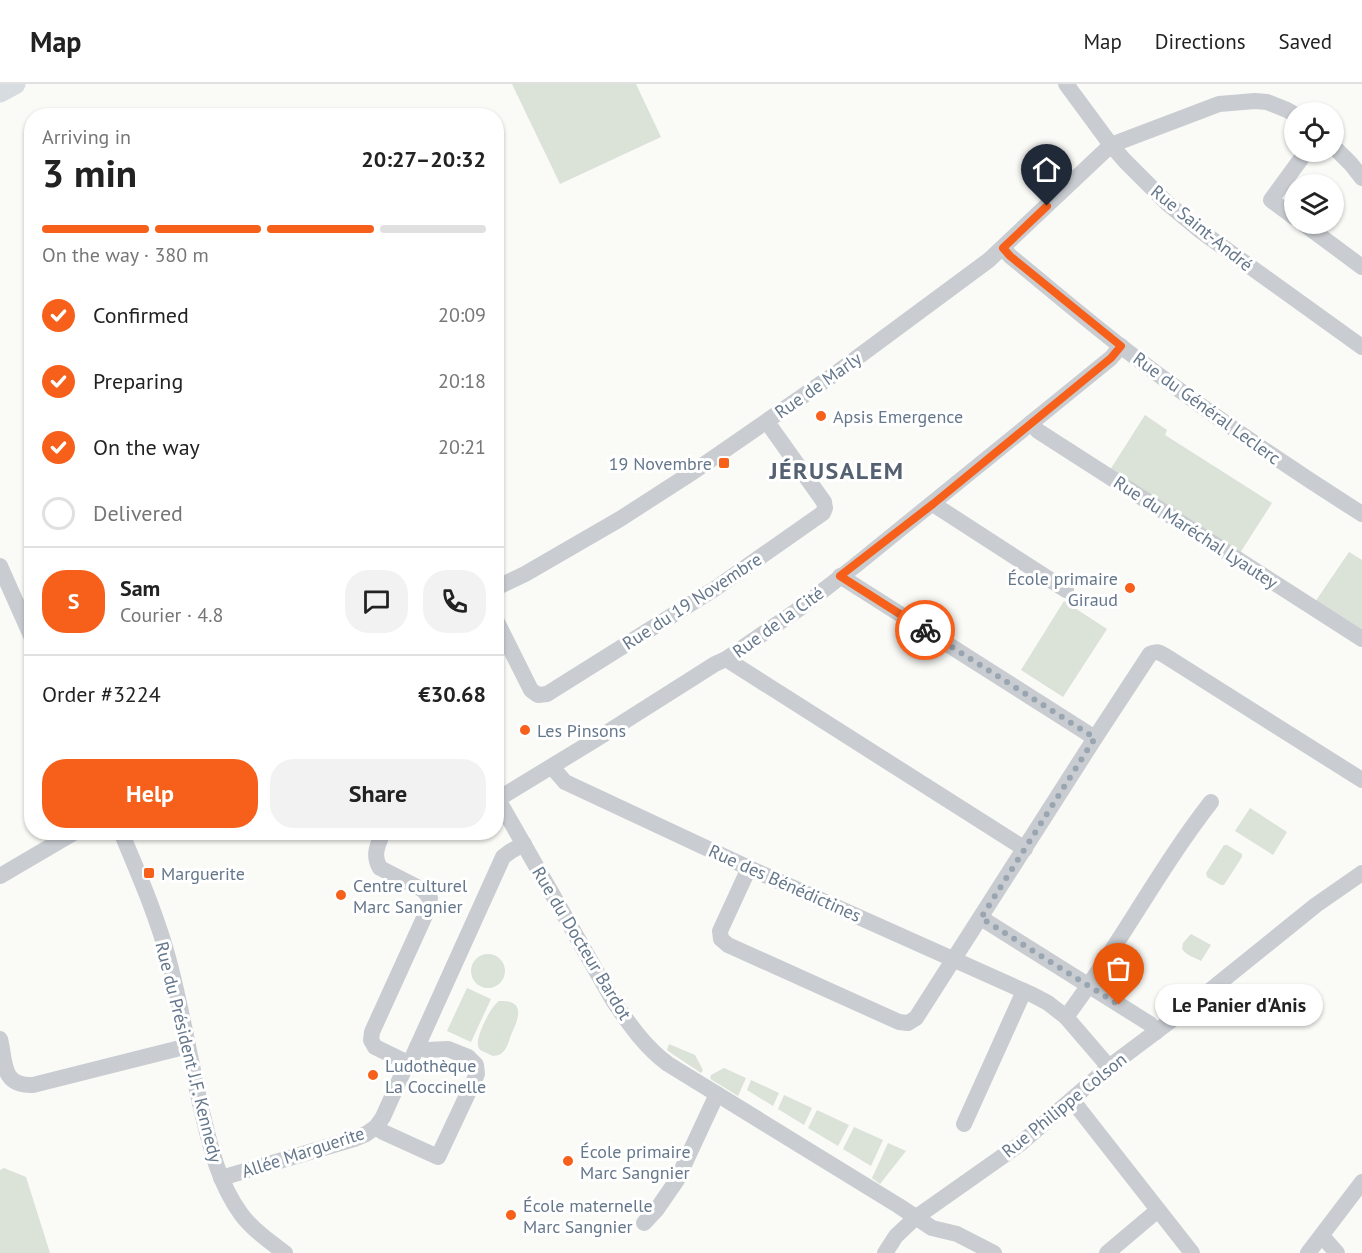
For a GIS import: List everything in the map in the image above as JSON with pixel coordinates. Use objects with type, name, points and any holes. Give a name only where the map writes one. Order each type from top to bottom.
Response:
[{"type":"street","name":"Rue Saint-André","points":[[1066,84],[1111,145],[1167,203],[1202,232],[1362,347]]},
{"type":"street","points":[[1111,145],[1220,104],[1254,100],[1268,102],[1284,109]]},
{"type":"street","name":"Rue de Marly","points":[[504,584],[620,519],[696,470],[860,355],[989,260],[1111,145]]},
{"type":"street","points":[[1344,157],[1362,178]]},
{"type":"street","points":[[1284,182],[1271,200],[1284,210]]},
{"type":"street","points":[[1317,234],[1362,267]]},
{"type":"street","name":"Rue du Général Leclerc","points":[[1003,248],[1121,346],[1254,443],[1362,514]]},
{"type":"street","name":"Rue de la Cité","points":[[504,794],[552,767],[726,659],[799,609],[933,504],[1111,358],[1121,346]]},
{"type":"street","name":"Rue du 19 Novembre","points":[[504,636],[531,690],[538,695],[547,694],[716,588],[823,513],[824,502],[766,422]]},
{"type":"street","name":"Rue du Maréchal Lyautey","points":[[1031,423],[1038,430],[1362,639]]},
{"type":"street","points":[[933,504],[1066,590]]},
{"type":"street","points":[[0,566],[24,620]]},
{"type":"street","points":[[840,576],[1095,738]]},
{"type":"street","points":[[749,868],[720,931],[722,939],[728,945],[899,1022],[908,1023],[916,1018],[1150,654],[1159,652],[1362,780]]},
{"type":"street","points":[[726,659],[1025,849]]},
{"type":"street","name":"Rue des Bénédictines","points":[[552,767],[565,782],[749,868],[955,958],[1048,1003],[1066,1017],[1109,1067]]},
{"type":"street","points":[[1066,1017],[1089,986],[1185,836],[1211,802]]},
{"type":"street","name":"Rue du Docteur Bardot","points":[[504,810],[608,992],[635,1032],[650,1049],[668,1064],[915,1218],[936,1230],[957,1234],[994,1253]]},
{"type":"street","points":[[0,876],[61,840]]},
{"type":"street","name":"Rue du Président J.F. Kennedy","points":[[124,840],[153,908],[169,959],[212,1154],[221,1178],[243,1216],[285,1253]]},
{"type":"street","points":[[380,840],[375,854],[380,868],[423,890],[430,898],[428,909],[372,1032],[371,1040],[375,1047],[408,1063]]},
{"type":"street","name":"Allée Marguerite","points":[[221,1178],[354,1139],[376,1127],[417,1047],[503,857],[524,844]]},
{"type":"street","name":"Rue Philippe Colson","points":[[885,1253],[896,1236],[915,1218],[1020,1144],[1109,1067],[1316,905],[1362,873]]},
{"type":"street","points":[[981,918],[1150,1024],[1156,1032]]},
{"type":"street","points":[[964,1124],[1024,991]]},
{"type":"street","points":[[0,1039],[7,1074],[14,1083],[21,1086],[33,1085],[188,1046]]},
{"type":"street","points":[[376,1127],[438,1157],[477,1074],[476,1065],[468,1057],[448,1049],[427,1050],[417,1047]]},
{"type":"street","points":[[644,1223],[677,1180],[717,1094]]},
{"type":"street","points":[[1072,1100],[1192,1253]]},
{"type":"street","points":[[1308,1253],[1362,1182]]},
{"type":"street","points":[[1107,1253],[1158,1210]]},
{"type":"street","points":[[1322,1236],[1337,1253]]},
{"type":"shaded area","points":[[512,84],[636,84],[661,137],[560,184]]},
{"type":"shaded area","points":[[1145,415],[1167,430],[1165,435],[1272,503],[1240,553],[1110,470]]},
{"type":"shaded area","points":[[1349,552],[1362,560],[1362,632],[1315,602]]},
{"type":"shaded area","points":[[1064,601],[1107,629],[1063,697],[1021,670]]},
{"type":"shaded area","points":[[1250,808],[1287,832],[1273,855],[1235,831]]},
{"type":"shaded area","points":[[1224,845],[1242,854],[1242,857],[1224,885],[1221,885],[1207,877],[1206,873]]},
{"type":"shaded area","points":[[1191,934],[1211,945],[1201,961],[1188,955],[1182,949],[1183,943]]},
{"type":"shaded area","points":[[488,954],[500,959],[505,971],[500,983],[488,988],[476,983],[471,971],[476,959]]},
{"type":"shaded area","points":[[467,988],[491,999],[471,1042],[447,1031]]},
{"type":"shaded area","points":[[499,1001],[508,1001],[517,1007],[518,1017],[508,1045],[502,1053],[493,1056],[480,1050],[478,1041],[488,1015]]},
{"type":"shaded area","points":[[669,1044],[695,1055],[703,1070],[701,1073],[667,1050]]},
{"type":"shaded area","points":[[724,1068],[746,1078],[738,1096],[710,1078],[711,1075]]},
{"type":"shaded area","points":[[751,1080],[779,1093],[773,1106],[747,1090]]},
{"type":"shaded area","points":[[784,1095],[812,1108],[804,1125],[778,1109]]},
{"type":"shaded area","points":[[817,1110],[849,1125],[838,1146],[808,1128]]},
{"type":"shaded area","points":[[854,1127],[883,1140],[871,1166],[843,1149]]},
{"type":"shaded area","points":[[888,1143],[906,1151],[880,1184],[872,1178]]},
{"type":"shaded area","points":[[4,1168],[26,1177],[50,1253],[0,1253],[0,1170]]},
{"type":"way so far","points":[[925,630],[1095,738],[981,918],[1119,1005]]},
{"type":"place","name":"Apsis Emergence","points":[[821,416]]},
{"type":"place","name":"19 Novembre","points":[[724,463]]},
{"type":"place","name":"École primaire Giraud","points":[[1130,588]]},
{"type":"place","name":"Les Pinsons","points":[[525,730]]},
{"type":"place","name":"Marguerite","points":[[149,873]]},
{"type":"place","name":"Centre culturel Marc Sangnier","points":[[341,895]]},
{"type":"place","name":"Le Panier d'Anis","points":[[1119,1005]]},
{"type":"place","name":"Ludothèque La Coccinelle","points":[[373,1075]]},
{"type":"place","name":"École primaire Marc Sangnier","points":[[568,1161]]},
{"type":"place","name":"École maternelle Marc Sangnier","points":[[511,1215]]},
{"type":"district","name":"JÉRUSALEM","points":[[837,470]]},
{"type":"route","points":[[925,630],[840,576],[944,495],[1111,358],[1121,346],[1003,248],[1047,206]]}]
